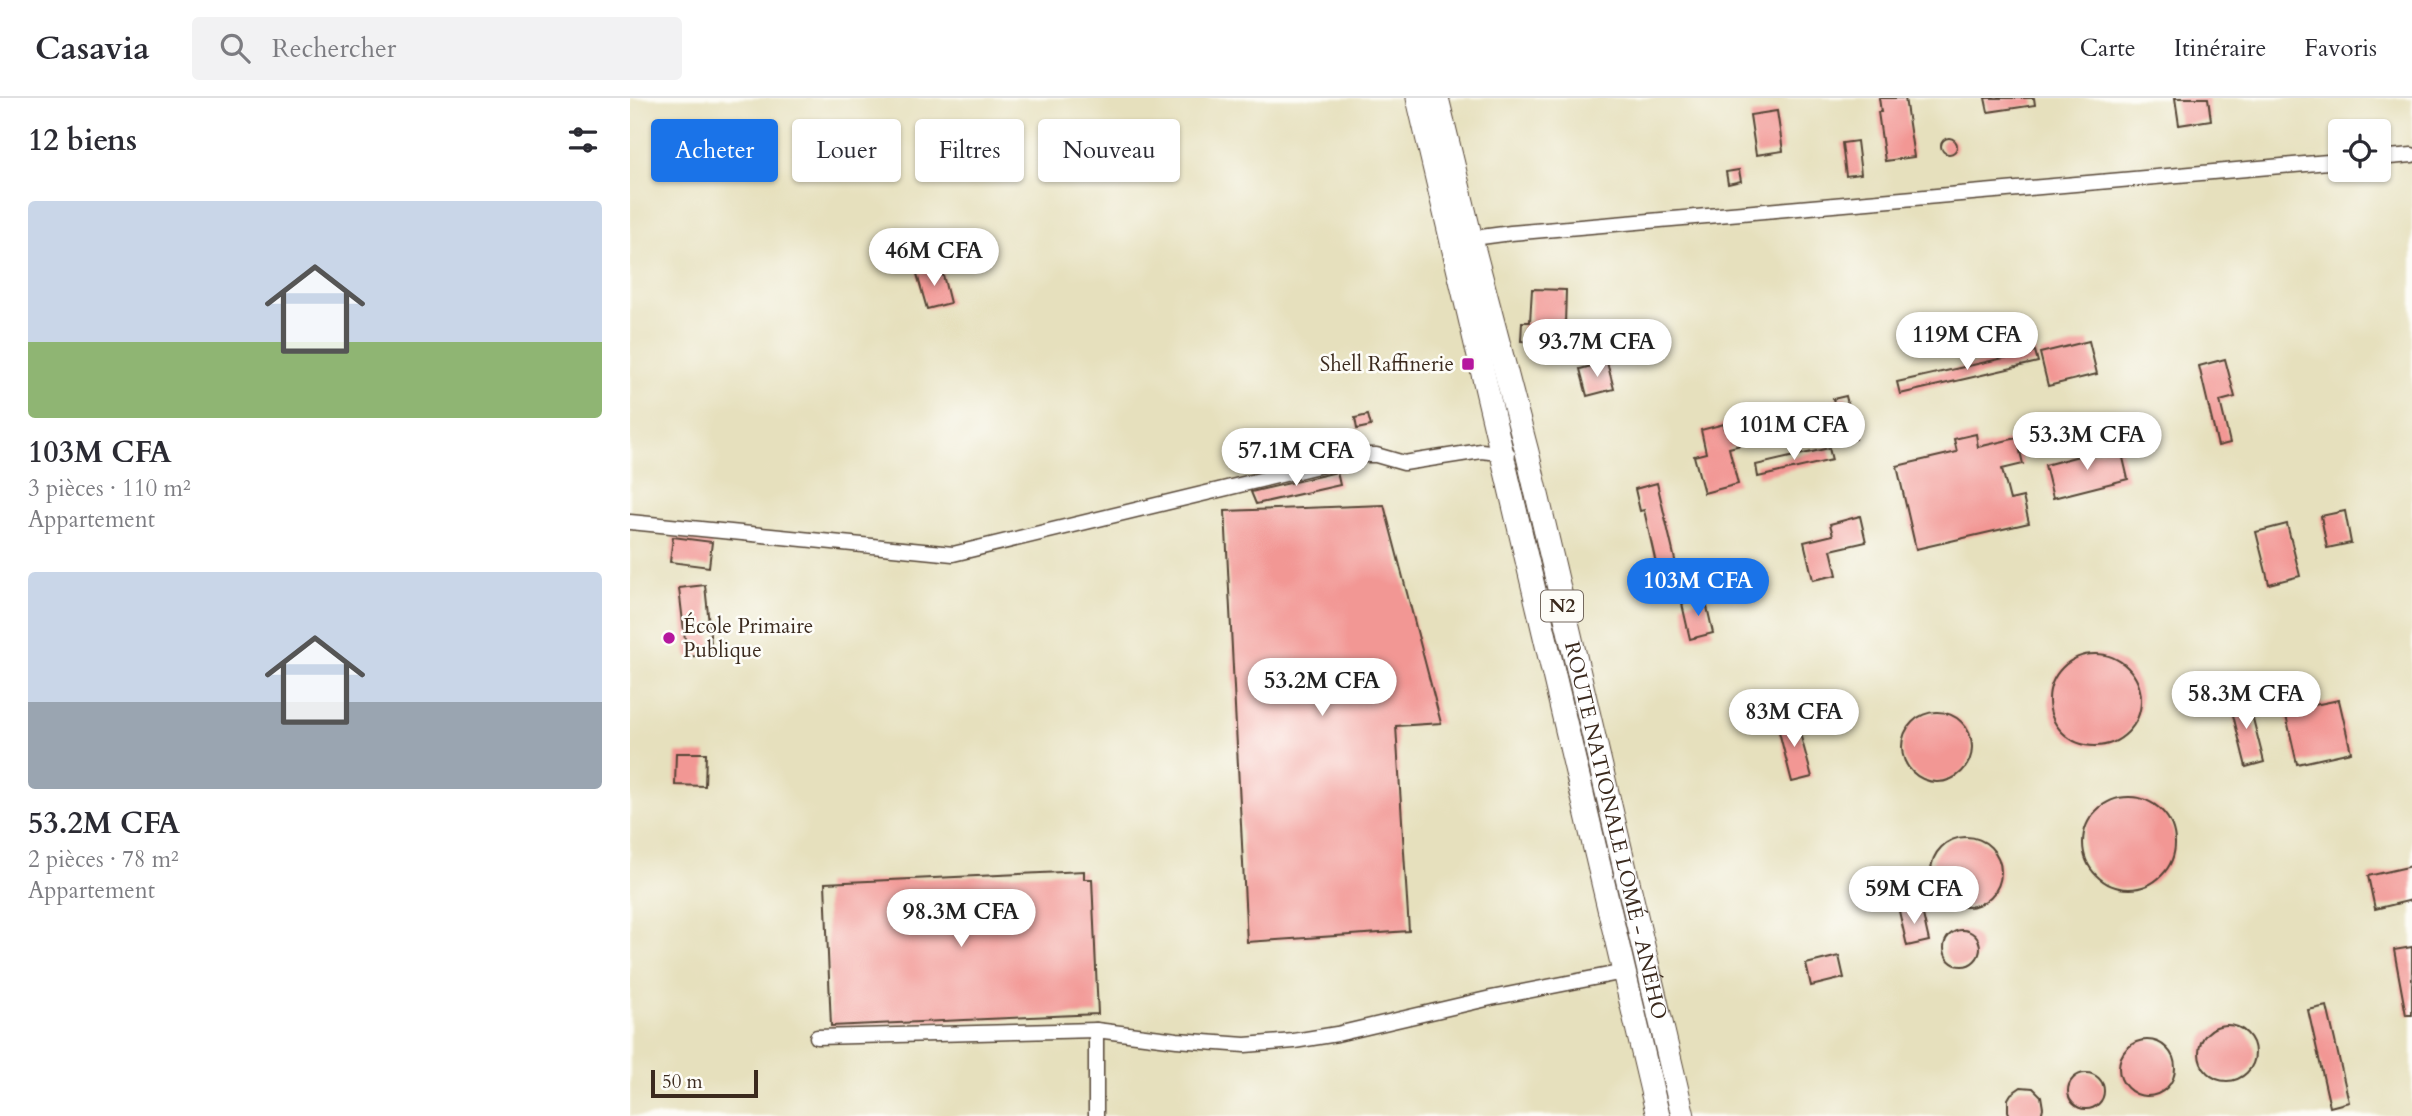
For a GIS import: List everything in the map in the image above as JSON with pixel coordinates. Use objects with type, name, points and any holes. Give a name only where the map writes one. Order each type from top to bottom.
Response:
[{"type":"highway","name":"ROUTE NATIONALE LOMÉ - ANÉHO","points":[[1418,98],[1527,452],[1683,1116]]},
{"type":"highway","name":"ROUTE NATIONALE LOMÉ - ANÉHO","points":[[1437,98],[1461,239],[1503,454],[1658,1116]]},
{"type":"street","points":[[2391,157],[2412,155]]},
{"type":"street","points":[[1461,239],[2328,162]]},
{"type":"street","points":[[630,522],[953,554],[1364,455],[1377,455],[1404,463],[1481,451],[1503,454],[1527,452]]},
{"type":"street","points":[[817,1037],[1096,1030],[1245,1045],[1336,1034],[1491,998],[1624,972]]},
{"type":"street","points":[[1096,1030],[1096,1116]]},
{"type":"building","points":[[1879,98],[1905,98],[1914,157],[1885,161],[1878,112],[1881,112]]},
{"type":"building","points":[[1985,98],[2034,98],[2035,105],[1988,112]]},
{"type":"building","points":[[2175,98],[2208,98],[2211,120],[2179,125]]},
{"type":"building","points":[[1777,111],[1783,151],[1756,155],[1750,115]]},
{"type":"building","points":[[1946,138],[1952,138],[1957,146],[1955,152],[1946,154],[1941,149],[1941,143]]},
{"type":"building","points":[[1857,141],[1861,174],[1846,176],[1842,143]]},
{"type":"building","points":[[1739,170],[1741,181],[1728,184],[1726,172]]},
{"type":"building","points":[[941,267],[950,303],[927,309],[917,274]]},
{"type":"building","points":[[1532,289],[1566,290],[1565,324],[1569,324],[1568,343],[1521,341],[1522,322],[1530,322]]},
{"type":"building","points":[[2089,341],[2097,374],[2048,386],[2040,353]]},
{"type":"building","points":[[2035,351],[2038,362],[1900,394],[1897,382]]},
{"type":"building","points":[[2225,359],[2235,397],[2220,401],[2230,443],[2218,446],[2199,366]]},
{"type":"building","points":[[1607,362],[1614,389],[1587,396],[1580,369]]},
{"type":"building","points":[[1846,396],[1856,439],[1843,442],[1838,420],[1729,448],[1738,484],[1704,493],[1694,456],[1706,453],[1701,430],[1724,424],[1725,431],[1834,404],[1833,399]]},
{"type":"building","points":[[1368,415],[1371,426],[1357,429],[1355,418]]},
{"type":"building","points":[[1976,434],[1978,447],[2017,438],[2023,464],[2002,469],[2010,500],[2023,497],[2029,523],[1916,549],[1897,466],[1957,452],[1954,439]]},
{"type":"building","points":[[2120,445],[2128,479],[2053,498],[2045,465]]},
{"type":"building","points":[[1829,448],[1832,460],[1758,477],[1756,465]]},
{"type":"building","points":[[1337,472],[1340,485],[1256,504],[1251,492]]},
{"type":"building","points":[[1657,483],[1679,577],[1660,581],[1644,510],[1640,511],[1635,489]]},
{"type":"building","points":[[1384,505],[1441,723],[1396,726],[1409,931],[1247,942],[1225,511]]},
{"type":"building","points":[[2345,511],[2351,543],[2327,548],[2321,516]]},
{"type":"building","points":[[1860,516],[1866,542],[1831,550],[1837,575],[1813,580],[1804,542],[1833,535],[1830,524]]},
{"type":"building","points":[[2287,524],[2300,576],[2269,584],[2256,532]]},
{"type":"building","points":[[673,537],[712,542],[709,567],[670,562]]},
{"type":"building","points":[[705,585],[712,654],[687,657],[679,588]]},
{"type":"building","points":[[1705,598],[1713,633],[1690,639],[1682,604]]},
{"type":"building","points":[[2095,654],[2112,658],[2127,668],[2137,683],[2141,700],[2137,717],[2127,732],[2112,742],[2095,746],[2078,742],[2063,732],[2053,717],[2049,700],[2053,683],[2063,668],[2078,658]]},
{"type":"building","points":[[2247,695],[2264,762],[2246,767],[2229,699]]},
{"type":"building","points":[[2339,700],[2351,752],[2297,764],[2285,711]]},
{"type":"building","points":[[1937,712],[1962,722],[1972,747],[1962,772],[1937,782],[1912,772],[1902,747],[1912,722]]},
{"type":"building","points":[[1795,715],[1812,777],[1792,782],[1776,720]]},
{"type":"building","points":[[676,753],[706,753],[705,786],[675,785]]},
{"type":"building","points":[[2129,797],[2146,801],[2161,811],[2171,826],[2175,843],[2171,860],[2161,875],[2146,885],[2129,889],[2112,885],[2097,875],[2087,860],[2083,843],[2087,826],[2097,811],[2112,801]]},
{"type":"building","points":[[1966,837],[1991,847],[2001,872],[1991,897],[1966,907],[1941,897],[1931,872],[1941,847]]},
{"type":"building","points":[[2412,866],[2412,900],[2375,909],[2368,876]]},
{"type":"building","points":[[1084,871],[1084,879],[1092,879],[1098,1014],[831,1026],[825,883]]},
{"type":"building","points":[[1921,906],[1929,941],[1907,946],[1899,911]]},
{"type":"building","points":[[1962,930],[1975,935],[1980,948],[1975,961],[1962,966],[1949,961],[1944,948],[1949,935]]},
{"type":"building","points":[[2412,947],[2412,1015],[2406,1015],[2394,950]]},
{"type":"building","points":[[1839,956],[1844,978],[1811,986],[1806,964]]},
{"type":"building","points":[[2327,1006],[2349,1102],[2330,1107],[2308,1010]]},
{"type":"building","points":[[2227,1025],[2238,1027],[2247,1033],[2253,1042],[2253,1064],[2247,1073],[2238,1079],[2227,1081],[2216,1079],[2207,1073],[2201,1064],[2199,1053],[2201,1042],[2207,1033],[2216,1027]]},
{"type":"building","points":[[2147,1040],[2158,1042],[2167,1048],[2173,1057],[2173,1079],[2167,1088],[2158,1094],[2147,1096],[2136,1094],[2127,1088],[2121,1079],[2119,1068],[2121,1057],[2127,1048],[2136,1042]]},
{"type":"building","points":[[2086,1073],[2099,1078],[2104,1091],[2099,1104],[2086,1109],[2073,1104],[2068,1091],[2073,1078]]},
{"type":"building","points":[[2021,1087],[2033,1088],[2041,1096],[2041,1116],[2010,1116],[2008,1099]]},
{"type":"place","name":"Shell Raffinerie","points":[[1468,364]]},
{"type":"place","name":"École Primaire Publique","points":[[669,638]]}]
